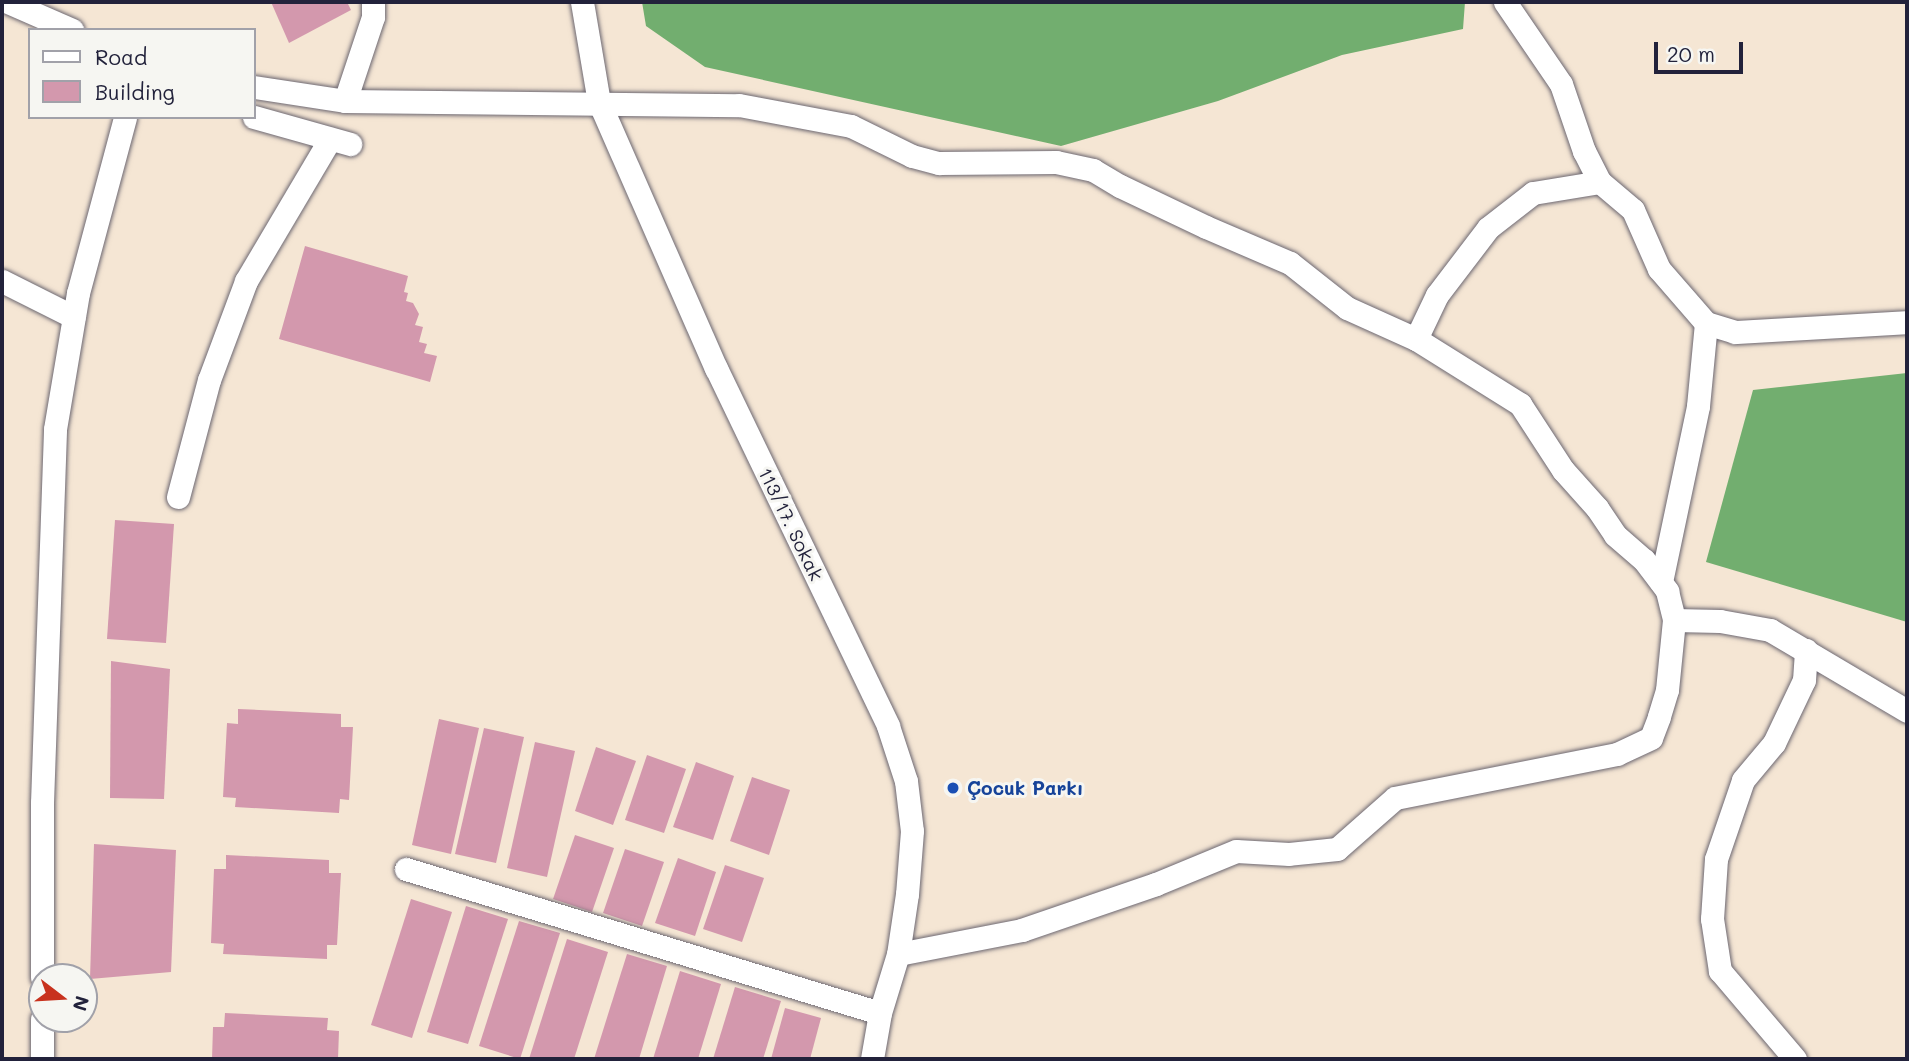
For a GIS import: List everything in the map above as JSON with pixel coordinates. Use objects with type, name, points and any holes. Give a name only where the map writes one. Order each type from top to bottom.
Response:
[{"type":"street","points":[[8,2],[67,28]]},
{"type":"street","points":[[345,101],[373,18],[373,2]]},
{"type":"street","name":"113/17. Sokak","points":[[582,2],[599,102],[716,368],[888,726],[906,781],[912,831],[907,894],[898,954],[880,1013],[872,1059]]},
{"type":"street","points":[[1505,2],[1561,84],[1584,150],[1600,182],[1633,209],[1659,269],[1706,323],[1735,332],[1907,322]]},
{"type":"street","points":[[256,87],[345,101],[739,105],[851,126],[912,156],[939,163],[1056,162],[1093,170],[1181,216],[1290,263],[1347,308],[1416,339],[1520,404],[1563,470],[1615,535],[1644,560],[1667,591],[1674,620],[1667,690],[1651,738],[1617,754],[1395,798],[1337,849],[1289,854],[1236,851],[1156,884],[1022,930],[898,954]]},
{"type":"street","points":[[177,497],[209,380],[246,281],[340,142],[256,118]]},
{"type":"street","points":[[42,963],[42,803],[55,429],[74,317],[124,119]]},
{"type":"street","points":[[1416,339],[1437,295],[1488,228],[1533,193],[1600,182]]},
{"type":"street","points":[[2,281],[74,317]]},
{"type":"street","points":[[1661,582],[1698,406],[1706,323]]},
{"type":"street","points":[[1674,620],[1720,621],[1770,630],[1907,712]]},
{"type":"street","points":[[1795,1059],[1720,971],[1713,919],[1716,859],[1743,779],[1774,743],[1804,680],[1806,650]]},
{"type":"street","points":[[406,869],[880,1013]]},
{"type":"street","points":[[42,1033],[42,1059]]},
{"type":"green space","points":[[642,2],[1465,2],[1463,29],[1342,55],[1218,101],[1061,146],[705,67],[646,26]]},
{"type":"green space","points":[[1907,373],[1907,622],[1706,562],[1753,390]]},
{"type":"building","points":[[271,2],[347,2],[351,10],[289,43]]},
{"type":"building","points":[[305,246],[408,276],[404,292],[408,293],[406,301],[413,303],[419,314],[415,325],[423,327],[419,342],[427,344],[424,353],[437,356],[430,382],[279,339]]},
{"type":"building","points":[[115,520],[174,524],[166,643],[107,639]]},
{"type":"building","points":[[111,661],[170,669],[164,799],[110,798]]},
{"type":"building","points":[[238,709],[341,714],[341,727],[353,727],[349,800],[340,799],[339,813],[235,807],[236,798],[223,797],[227,723],[238,724]]},
{"type":"building","points":[[439,719],[479,728],[451,854],[412,845]]},
{"type":"building","points":[[484,728],[524,737],[496,863],[455,854]]},
{"type":"building","points":[[535,742],[575,751],[547,877],[507,868]]},
{"type":"building","points":[[596,747],[636,761],[613,825],[575,811]]},
{"type":"building","points":[[647,755],[686,769],[664,833],[625,820]]},
{"type":"building","points":[[696,762],[734,776],[713,840],[673,827]]},
{"type":"building","points":[[752,777],[790,790],[769,855],[730,841]]},
{"type":"building","points":[[575,835],[614,848],[592,912],[553,899]]},
{"type":"building","points":[[94,844],[176,850],[171,972],[98,978],[98,963],[90,963]]},
{"type":"building","points":[[625,849],[664,862],[642,926],[603,913]]},
{"type":"building","points":[[226,855],[329,860],[329,873],[341,873],[337,945],[327,945],[327,959],[223,954],[224,944],[211,943],[214,869],[226,869]]},
{"type":"building","points":[[678,858],[716,872],[695,936],[655,923]]},
{"type":"building","points":[[725,865],[764,878],[742,942],[703,929]]},
{"type":"building","points":[[411,899],[452,912],[412,1038],[371,1025]]},
{"type":"building","points":[[466,906],[508,919],[468,1044],[427,1032]]},
{"type":"building","points":[[519,921],[560,933],[520,1059],[479,1046]]},
{"type":"building","points":[[567,939],[608,952],[574,1059],[529,1059]]},
{"type":"building","points":[[627,954],[667,966],[639,1059],[594,1059]]},
{"type":"building","points":[[680,971],[721,984],[698,1059],[653,1059]]},
{"type":"building","points":[[735,987],[781,1001],[763,1059],[713,1059]]},
{"type":"building","points":[[785,1008],[821,1018],[810,1059],[771,1059]]},
{"type":"building","points":[[225,1013],[328,1018],[327,1030],[339,1031],[338,1059],[212,1059],[213,1027],[224,1027]]},
{"type":"place","name":"Çocuk Parkı","points":[[953,788]]}]
